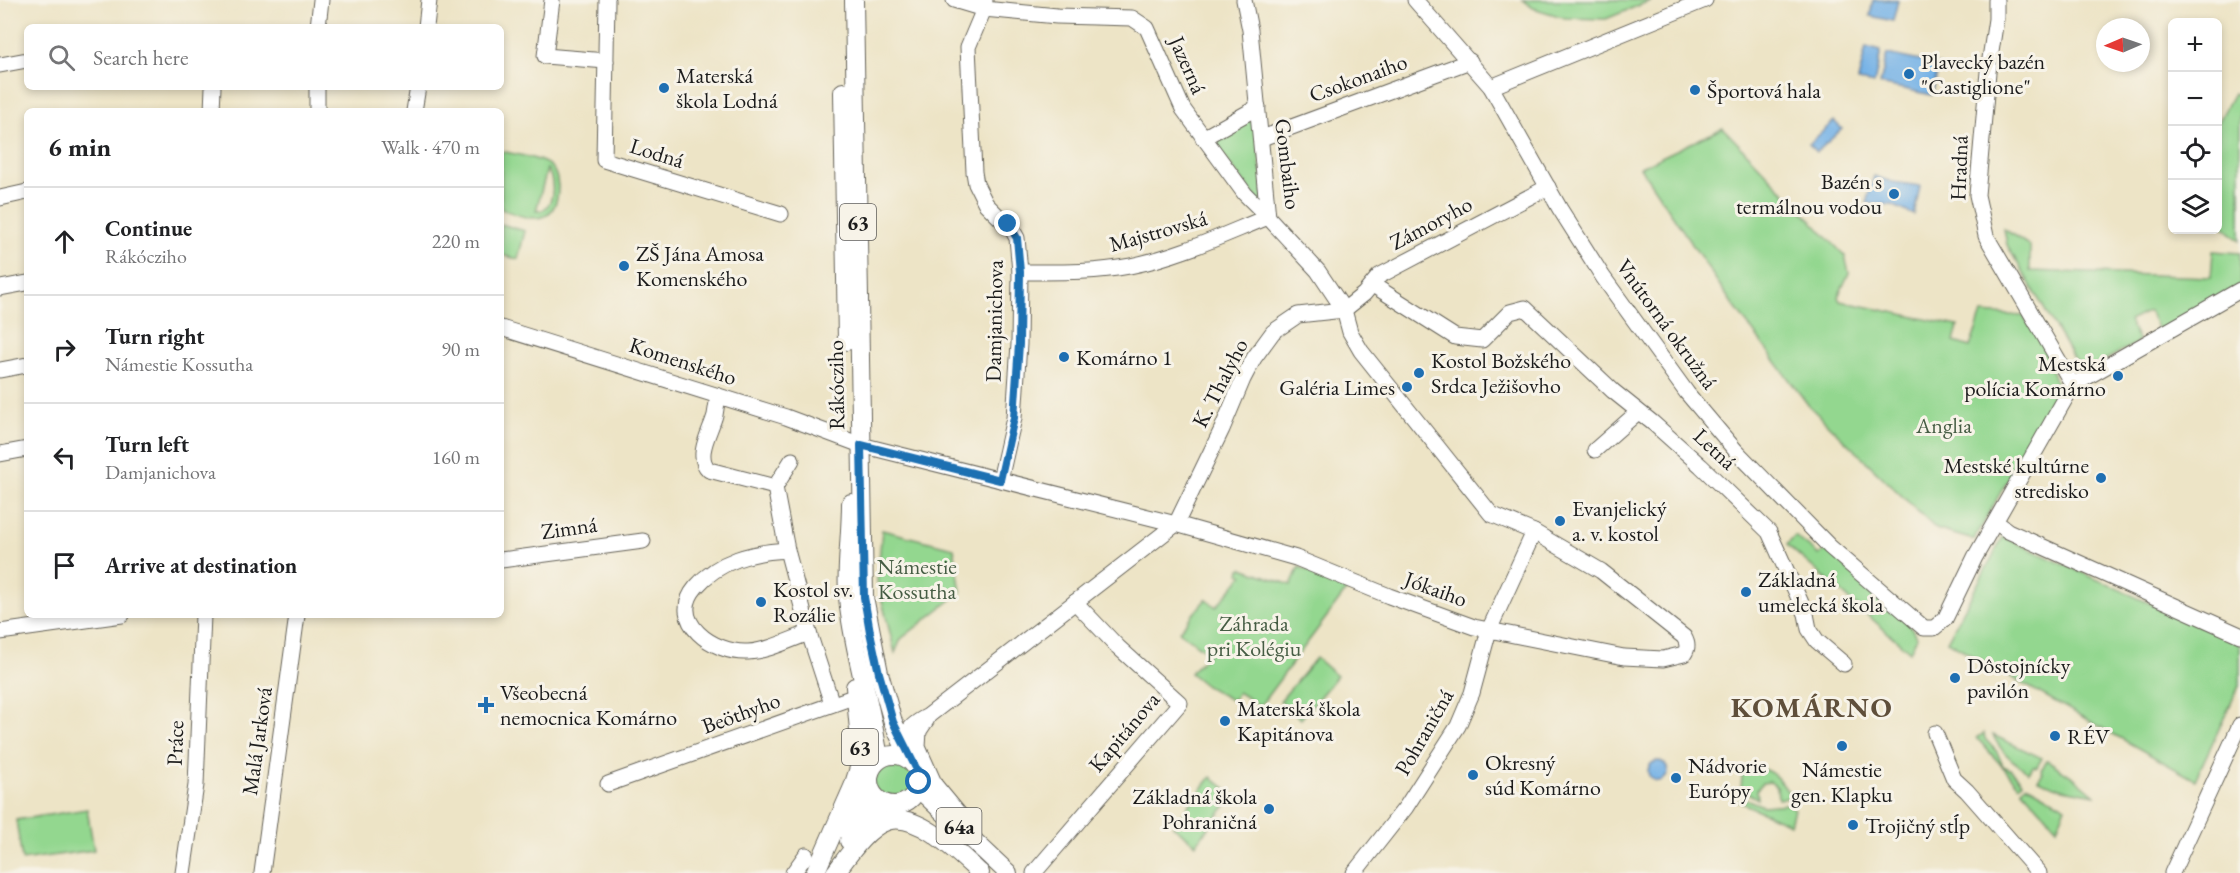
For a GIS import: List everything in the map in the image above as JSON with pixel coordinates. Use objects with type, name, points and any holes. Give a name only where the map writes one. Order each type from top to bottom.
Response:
[{"type":"main road","name":"Rákócziho","points":[[842,0],[855,443],[864,597],[879,673],[893,722],[911,761]]},
{"type":"main road","name":"Rákócziho","points":[[854,0],[855,443],[848,583],[850,613],[879,759]]},
{"type":"main road","name":"63","points":[[815,873],[853,788],[859,768],[861,752],[849,641],[850,613]]},
{"type":"main road","name":"63","points":[[815,873],[860,804],[869,783],[870,772],[879,759],[896,754],[911,761],[919,775],[913,795]]},
{"type":"main road","name":"63","points":[[869,783],[873,795],[883,803]]},
{"type":"main road","name":"64a","points":[[913,795],[1004,869]]},
{"type":"main road","name":"64a","points":[[913,795],[922,811],[981,873]]},
{"type":"main road","points":[[830,873],[848,842],[870,814],[883,803],[896,806],[913,795]]},
{"type":"main road","points":[[835,873],[878,826],[887,821],[899,819],[916,823],[952,848],[981,873]]},
{"type":"street","points":[[318,24],[321,0]]},
{"type":"street","points":[[426,24],[429,0]]},
{"type":"street","points":[[552,0],[545,56],[606,61]]},
{"type":"street","name":"Lodná","points":[[607,0],[604,160],[781,214]]},
{"type":"street","name":"Jazerná","points":[[954,0],[1057,16],[1126,18],[1138,21],[1147,28],[1183,110],[1245,194],[1268,217]]},
{"type":"street","name":"Gombaiho","points":[[1244,0],[1250,30],[1262,138],[1268,217],[1318,271],[1344,310],[1350,332],[1361,351],[1491,514],[1534,532],[1601,571],[1684,637],[1687,650]]},
{"type":"street","name":"Vnútorná okružná","points":[[1415,0],[1491,87],[1603,277],[1687,393],[1736,451],[1830,547],[1924,628],[1934,628],[1945,619],[1975,557],[1996,522]]},
{"type":"street","points":[[1491,87],[1705,0]]},
{"type":"street","name":"Hradná","points":[[1996,0],[1996,19],[1988,72],[1977,195],[1986,236],[2073,385]]},
{"type":"street","name":"Damjanichova","points":[[985,4],[968,47],[974,172],[976,184],[986,204],[1017,238],[1020,272],[1019,344],[1014,418],[1000,480]]},
{"type":"street","points":[[0,65],[24,61]]},
{"type":"street","name":"Csokonaiho","points":[[1262,138],[1470,61]]},
{"type":"street","points":[[212,108],[213,90]]},
{"type":"street","points":[[317,90],[317,108]]},
{"type":"street","points":[[414,108],[418,90]]},
{"type":"street","points":[[1203,138],[1258,107]]},
{"type":"street","name":"Zámoryho","points":[[1344,310],[1373,285],[1379,276],[1548,187]]},
{"type":"street","points":[[0,198],[24,193]]},
{"type":"street","name":"Majstrovská","points":[[1020,272],[1087,272],[1132,266],[1202,244],[1268,217]]},
{"type":"street","points":[[0,288],[24,284]]},
{"type":"street","name":"Letná","points":[[1373,285],[1455,337],[1482,340],[1510,312],[1525,308],[1613,392],[1701,466],[1769,532],[1806,614],[1809,629],[1817,640],[1844,664]]},
{"type":"street","points":[[2240,291],[2073,385],[1996,522],[2008,531],[2240,635]]},
{"type":"street","name":"K. Thalyho","points":[[1176,524],[1222,429],[1243,379],[1254,358],[1273,332],[1298,315],[1344,310]]},
{"type":"street","name":"Komenského","points":[[504,329],[794,420],[855,443]]},
{"type":"street","points":[[0,370],[24,366]]},
{"type":"street","points":[[718,396],[715,415],[703,454],[706,466],[710,470],[775,487]]},
{"type":"street","points":[[1595,450],[1638,412]]},
{"type":"street","points":[[855,443],[1176,524]]},
{"type":"street","points":[[0,454],[24,450]]},
{"type":"street","points":[[792,460],[775,487],[787,550],[809,633],[832,704]]},
{"type":"street","points":[[904,742],[912,726],[1176,524]]},
{"type":"street","name":"Jókaiho","points":[[1176,524],[1296,558],[1389,596],[1489,630],[1624,657],[1677,658],[1687,650]]},
{"type":"street","name":"Pohraničná","points":[[1354,873],[1406,807],[1458,726],[1472,693],[1489,630],[1534,532]]},
{"type":"street","name":"Zimná","points":[[504,560],[643,541]]},
{"type":"street","points":[[787,550],[753,553],[715,571],[692,593],[688,601],[689,614],[697,633],[705,641],[724,650],[757,651],[809,633]]},
{"type":"street","name":"Kapitánova","points":[[1034,873],[1180,703],[1118,647],[1075,602]]},
{"type":"street","points":[[0,632],[100,618]]},
{"type":"street","name":"Práce","points":[[183,873],[196,785],[203,618]]},
{"type":"street","name":"Malá Jarková","points":[[262,873],[297,618]]},
{"type":"street","name":"Beöthyho","points":[[608,784],[856,696]]},
{"type":"street","points":[[928,716],[919,731],[917,741],[935,785],[1004,869]]},
{"type":"street","points":[[2172,873],[2240,725]]},
{"type":"street","points":[[1935,733],[1954,779],[1968,791],[2039,873]]},
{"type":"street","points":[[793,873],[806,855]]},
{"type":"green space","points":[[1523,0],[1652,0],[1606,19],[1565,18],[1533,8]]},
{"type":"green space","points":[[2234,93],[2240,96],[2240,241],[2222,225],[2222,116]]},
{"type":"green space","points":[[1255,115],[1265,209],[1210,140]]},
{"type":"green space","name":"Anglia","points":[[1723,128],[1845,256],[1849,273],[1838,297],[1840,301],[1958,326],[1954,342],[1970,347],[1982,313],[2023,316],[2043,343],[2058,390],[1974,540],[1936,529],[1809,406],[1731,302],[1640,167]]},
{"type":"green space","points":[[504,152],[546,163],[557,178],[558,194],[553,209],[542,217],[522,216],[504,210]],"holes":[[[547,169],[552,181],[550,201],[542,210],[536,211]]]},
{"type":"green space","points":[[504,225],[525,231],[518,259],[504,256]]},
{"type":"green space","points":[[2004,229],[2030,246],[2030,271],[2211,277],[2213,251],[2240,253],[2240,285],[2159,332],[2149,311],[2129,321],[2139,342],[2088,369],[2073,358],[2007,245]]},
{"type":"green space","name":"Námestie Kossutha","points":[[882,530],[954,548],[961,592],[901,639],[895,653],[877,581]]},
{"type":"green space","points":[[1795,536],[1819,555],[1826,549],[1909,624],[1917,637],[1910,652],[1787,545]]},
{"type":"green space","points":[[2003,537],[2240,644],[2240,684],[2195,780],[1947,641]]},
{"type":"green space","name":"Záhrada pri Kolégiu","points":[[1299,567],[1349,587],[1260,706],[1238,692],[1233,701],[1206,686],[1190,673],[1209,654],[1179,631],[1206,599],[1216,607],[1243,575],[1239,572],[1242,568],[1291,585]]},
{"type":"green space","points":[[1316,658],[1337,676],[1301,719],[1280,701]]},
{"type":"green space","points":[[1984,733],[1985,739],[1997,752],[2003,766],[2010,769],[2023,782],[2019,785],[1977,738]]},
{"type":"green space","points":[[1993,735],[2042,758],[2037,767],[2033,766],[2029,772],[2018,765],[2008,756]]},
{"type":"green space","points":[[894,759],[909,765],[915,780],[909,795],[894,801],[879,795],[873,780],[879,765]]},
{"type":"green space","points":[[2047,760],[2095,795],[2063,789],[2038,780]]},
{"type":"green space","points":[[1758,768],[1774,775],[1792,797],[1778,799],[1777,787],[1770,782],[1762,783],[1757,790],[1758,799],[1741,789],[1742,776],[1747,770]]},
{"type":"green space","points":[[1211,777],[1234,795],[1196,844],[1173,826]]},
{"type":"green space","points":[[2027,785],[2066,807],[2057,828],[2022,789]]},
{"type":"green space","points":[[1743,798],[1763,806],[1787,804],[1794,809],[1790,824],[1737,801]]},
{"type":"green space","points":[[87,809],[94,850],[22,860],[16,820]]},
{"type":"water","points":[[1873,0],[1898,0],[1893,21],[1870,16]]},
{"type":"water","points":[[1866,47],[1881,51],[1874,84],[1858,81]]},
{"type":"water","name":"Plavecký bazén \"Castiglione\"","points":[[1887,54],[1939,65],[1932,95],[1880,84]]},
{"type":"water","points":[[1834,121],[1842,129],[1817,152],[1809,144]]},
{"type":"water","name":"Bazén s termálnou vodou","points":[[1874,176],[1892,182],[1920,186],[1914,215],[1892,205],[1866,203]]},
{"type":"water","points":[[1658,761],[1665,764],[1668,771],[1665,778],[1658,781],[1651,778],[1648,771],[1651,764]]},
{"type":"place","name":"Plavecký bazén \"Castiglione\"","points":[[1909,74]]},
{"type":"place","name":"Materská škola Lodná","points":[[664,88]]},
{"type":"place","name":"Športová hala","points":[[1695,90]]},
{"type":"place","name":"Bazén s termálnou vodou","points":[[1894,194]]},
{"type":"place","name":"ZŠ Jána Amosa Komenského","points":[[624,266]]},
{"type":"place","name":"Komárno 1","points":[[1064,357]]},
{"type":"place","name":"Kostol Božského Srdca Ježišovho","points":[[1419,373]]},
{"type":"place","name":"Mestská polícia Komárno","points":[[2118,376]]},
{"type":"place","name":"Galéria Limes","points":[[1407,387]]},
{"type":"place","name":"Mestské kultúrne stredisko","points":[[2101,478]]},
{"type":"place","name":"Evanjelický a. v. kostol","points":[[1560,521]]},
{"type":"place","name":"Základná umelecká škola","points":[[1746,592]]},
{"type":"place","name":"Kostol sv. Rozálie","points":[[761,602]]},
{"type":"place","name":"Dôstojnícky pavilón","points":[[1955,678]]},
{"type":"place","name":"Všeobecná nemocnica Komárno","points":[[486,705]]},
{"type":"place","name":"Materská škola Kapitánova","points":[[1225,721]]},
{"type":"place","name":"RÉV","points":[[2055,736]]},
{"type":"place","name":"Námestie gen. Klapku","points":[[1842,746]]},
{"type":"place","name":"Okresný súd Komárno","points":[[1473,775]]},
{"type":"place","name":"Nádvorie Európy","points":[[1676,778]]},
{"type":"place","name":"Základná škola Pohraničná","points":[[1269,809]]},
{"type":"place","name":"Trojičný stĺp","points":[[1853,825]]},
{"type":"district","name":"KOMÁRNO","points":[[1812,707]]},
{"type":"route","points":[[919,782],[918,772],[893,722],[870,632],[864,597],[861,445],[1000,480],[1014,418],[1019,344],[1020,272],[1017,238],[1008,224]]}]
